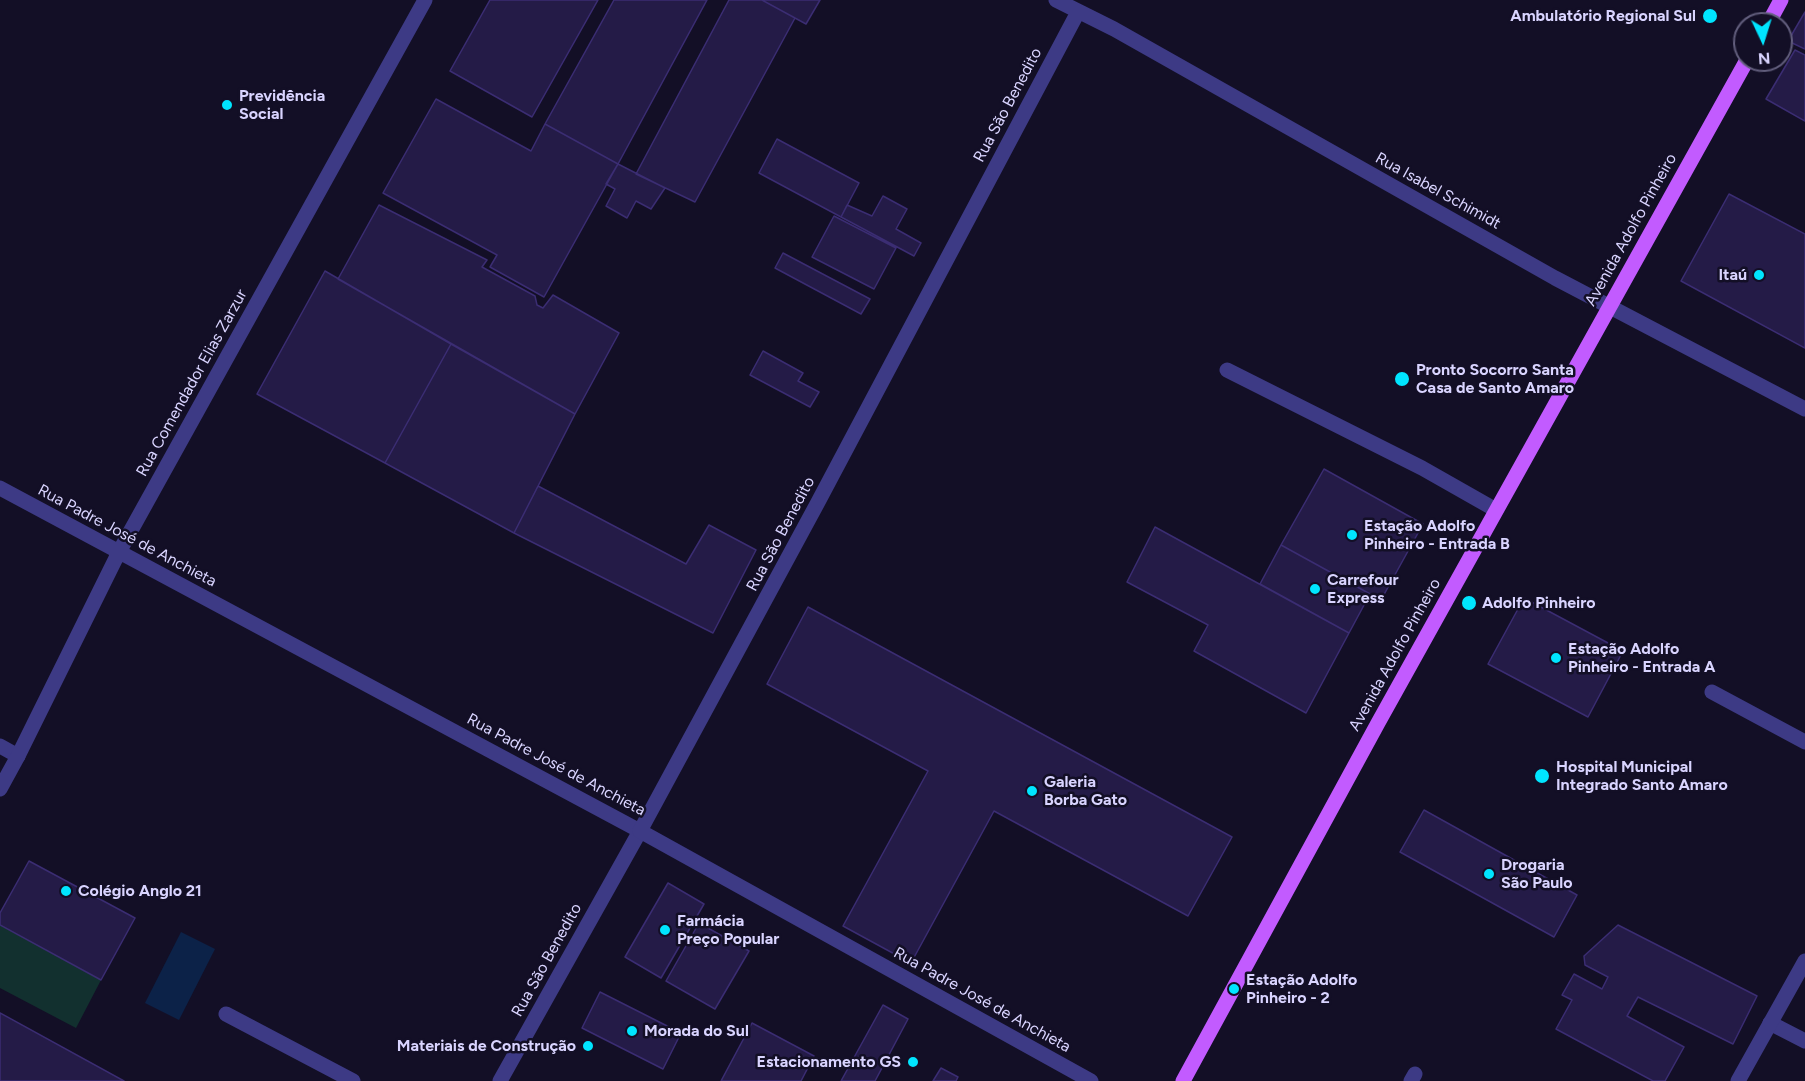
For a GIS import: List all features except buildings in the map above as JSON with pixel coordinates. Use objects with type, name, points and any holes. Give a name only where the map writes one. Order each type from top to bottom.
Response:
[{"type":"main road","name":"Avenida Adolfo Pinheiro","points":[[1183,1081],[1496,510],[1740,72]]},
{"type":"street","name":"Rua Comendador Elias Zarzur","points":[[0,789],[119,552],[425,0]]},
{"type":"street","name":"Rua Isabel Schimidt","points":[[1056,0],[1081,6],[1114,29],[1555,278],[1805,409]]},
{"type":"street","name":"Rua São Benedito","points":[[500,1081],[640,831],[818,504],[1081,6]]},
{"type":"street","points":[[1227,370],[1422,468],[1496,510]]},
{"type":"street","name":"Rua Padre José de Anchieta","points":[[0,488],[640,831],[1091,1081]]},
{"type":"street","points":[[1712,692],[1805,742]]},
{"type":"street","points":[[0,746],[18,756]]},
{"type":"street","points":[[1738,1081],[1805,961]]},
{"type":"street","points":[[226,1014],[353,1081]]},
{"type":"street","points":[[1770,1023],[1805,1041]]},
{"type":"green space","points":[[0,925],[101,980],[76,1028],[0,988]]},
{"type":"water","points":[[181,932],[215,949],[179,1020],[145,1003]]},
{"type":"place","name":"Ambulatório Regional Sul","points":[[1710,16]]},
{"type":"place","name":"Previdência Social","points":[[227,105]]},
{"type":"place","name":"Itaú","points":[[1759,275]]},
{"type":"place","name":"Pronto Socorro Santa Casa de Santo Amaro","points":[[1402,379]]},
{"type":"place","name":"Estação Adolfo Pinheiro - Entrada B","points":[[1352,535]]},
{"type":"place","name":"Carrefour Express","points":[[1315,589]]},
{"type":"place","name":"Adolfo Pinheiro","points":[[1469,603]]},
{"type":"place","name":"Estação Adolfo Pinheiro - Entrada A","points":[[1556,658]]},
{"type":"place","name":"Hospital Municipal Integrado Santo Amaro","points":[[1542,776]]},
{"type":"place","name":"Galeria Borba Gato","points":[[1032,791]]},
{"type":"place","name":"Drogaria São Paulo","points":[[1489,874]]},
{"type":"place","name":"Colégio Anglo 21","points":[[66,891]]},
{"type":"place","name":"Farmácia Preço Popular","points":[[665,930]]},
{"type":"place","name":"Estação Adolfo Pinheiro - 2","points":[[1234,989]]},
{"type":"place","name":"Morada do Sul","points":[[632,1031]]},
{"type":"place","name":"Materiais de Construção","points":[[588,1046]]},
{"type":"place","name":"Estacionamento GS","points":[[913,1062]]}]
